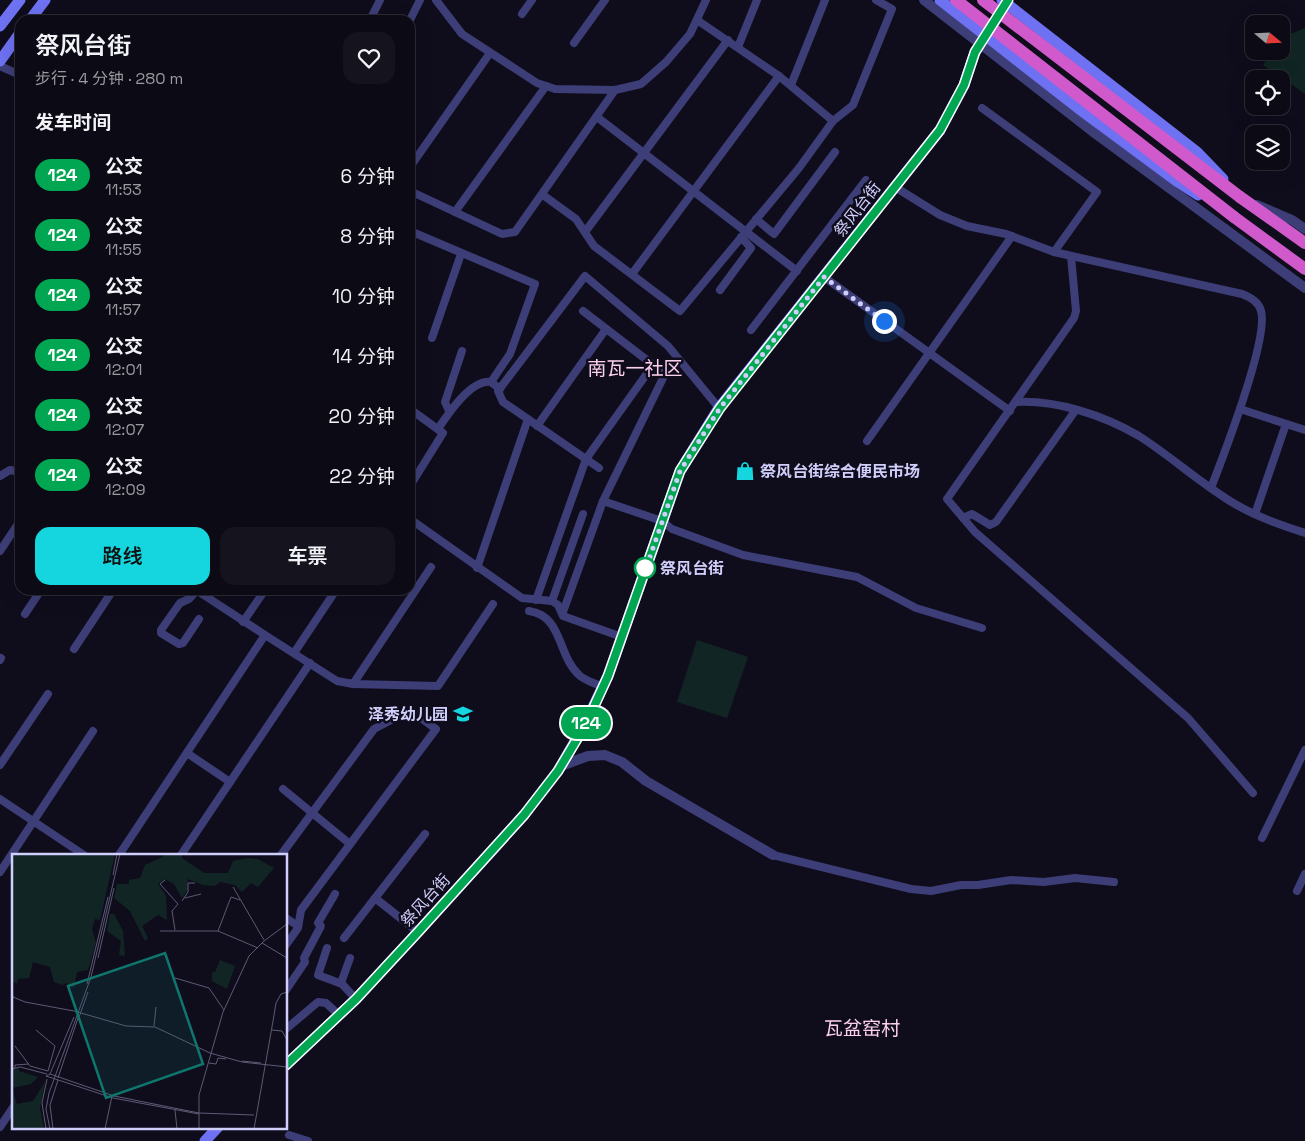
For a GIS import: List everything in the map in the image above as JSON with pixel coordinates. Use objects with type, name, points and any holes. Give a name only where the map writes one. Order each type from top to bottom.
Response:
[{"type":"highway","points":[[956,0],[1234,217],[1305,270]]},
{"type":"highway","points":[[983,0],[1240,197],[1305,243]]},
{"type":"main road","points":[[0,26],[20,0]]},
{"type":"main road","points":[[34,15],[45,0]]},
{"type":"main road","points":[[940,0],[1078,108],[1178,182],[1234,217]]},
{"type":"main road","points":[[1002,0],[1197,152],[1240,197]]},
{"type":"main road","name":"祭风台街","points":[[288,1063],[356,999],[418,932],[524,815],[561,766],[586,724],[603,687],[680,471],[720,408],[940,130],[964,85],[975,52],[1008,0]]},
{"type":"main road","points":[[0,61],[15,40]]},
{"type":"main road","points":[[1276,248],[1305,275]]},
{"type":"main road","points":[[205,1141],[217,1128]]},
{"type":"street","points":[[372,15],[380,0]]},
{"type":"street","points":[[412,15],[420,0]]},
{"type":"street","points":[[436,0],[462,34],[490,54],[537,83],[573,90],[615,90],[641,84],[666,62],[690,34],[706,0]]},
{"type":"street","points":[[522,14],[532,0]]},
{"type":"street","points":[[574,43],[606,0]]},
{"type":"street","points":[[738,47],[757,0]]},
{"type":"street","points":[[791,85],[825,0]]},
{"type":"street","points":[[543,195],[576,219],[594,246],[680,311],[799,168],[833,121],[853,105],[892,9],[876,0]]},
{"type":"street","points":[[924,0],[1096,134],[1305,288]]},
{"type":"street","points":[[696,20],[779,76],[833,121]]},
{"type":"street","points":[[585,232],[728,40]]},
{"type":"street","points":[[415,160],[490,54]]},
{"type":"street","points":[[0,66],[15,73]]},
{"type":"street","points":[[632,274],[779,76]]},
{"type":"street","points":[[455,212],[546,86]]},
{"type":"street","points":[[415,193],[508,235],[515,232],[543,195],[615,90]]},
{"type":"street","points":[[982,108],[1097,192],[1054,252]]},
{"type":"street","points":[[597,117],[747,230],[797,271]]},
{"type":"street","points":[[756,219],[774,234],[835,152]]},
{"type":"street","points":[[751,330],[866,180]]},
{"type":"street","points":[[895,188],[951,220],[967,226],[1012,236],[1054,252],[1251,298],[1262,312],[1259,340],[1240,409],[1211,488]]},
{"type":"street","points":[[1240,197],[1292,220],[1305,229]]},
{"type":"street","points":[[415,233],[535,284],[510,354],[491,382]]},
{"type":"street","points":[[867,441],[1012,236]]},
{"type":"street","points":[[720,290],[751,248],[741,237]]},
{"type":"street","points":[[432,338],[461,254]]},
{"type":"street","points":[[1071,256],[1076,311],[1074,318],[947,498],[976,532],[1188,718],[1253,794]]},
{"type":"street","points":[[599,468],[503,402],[498,391],[585,276],[668,346],[720,408]]},
{"type":"street","points":[[824,277],[1010,411]]},
{"type":"street","points":[[563,612],[603,501],[665,374],[583,310]]},
{"type":"street","points":[[537,426],[606,328]]},
{"type":"street","points":[[450,412],[445,402],[462,351]]},
{"type":"street","points":[[536,600],[586,459],[653,365]]},
{"type":"street","points":[[438,429],[459,400],[482,383],[491,382],[500,389]]},
{"type":"street","points":[[1016,402],[1049,403],[1110,422],[1140,437],[1211,488],[1255,514],[1305,533]]},
{"type":"street","points":[[1240,409],[1305,430]]},
{"type":"street","points":[[963,518],[972,514],[990,525],[996,522],[1075,411]]},
{"type":"street","points":[[415,412],[443,433],[415,478]]},
{"type":"street","points":[[477,568],[528,419]]},
{"type":"street","points":[[1255,514],[1286,424]]},
{"type":"street","points":[[0,476],[10,470],[15,471]]},
{"type":"street","points":[[603,501],[662,521],[672,529],[743,556],[857,576],[916,608],[982,628]]},
{"type":"street","points":[[552,601],[583,514]]},
{"type":"street","points":[[415,523],[522,598],[552,601],[563,612],[563,616],[622,637]]},
{"type":"street","points":[[0,551],[15,528]]},
{"type":"street","points":[[415,591],[431,567]]},
{"type":"street","points":[[25,614],[38,595]]},
{"type":"street","points":[[74,649],[110,595]]},
{"type":"street","points":[[193,595],[190,599],[180,603],[161,630],[161,633],[179,644],[183,643],[199,619]]},
{"type":"street","points":[[204,595],[243,622],[337,681],[353,684],[438,686],[493,604]]},
{"type":"street","points":[[243,622],[262,595]]},
{"type":"street","points":[[294,653],[333,595]]},
{"type":"street","points":[[353,684],[412,595]]},
{"type":"street","points":[[529,611],[546,616],[553,624],[571,665],[579,675],[603,687]]},
{"type":"street","points":[[120,854],[265,636]]},
{"type":"street","points":[[182,854],[310,663]]},
{"type":"street","points":[[0,765],[48,694]]},
{"type":"street","points":[[282,854],[374,729],[410,710],[436,729],[301,910],[298,926],[288,942]]},
{"type":"street","points":[[0,872],[93,731]]},
{"type":"street","points":[[1262,838],[1305,750]]},
{"type":"street","points":[[186,753],[230,782]]},
{"type":"street","points":[[561,766],[588,756],[605,755],[622,762],[646,782],[773,854],[911,889],[931,891],[961,885],[978,885],[1011,880],[1044,882],[1074,878],[1114,882]]},
{"type":"street","points":[[282,789],[350,844]]},
{"type":"street","points":[[0,799],[83,854]]},
{"type":"street","points":[[344,938],[425,834]]},
{"type":"street","points":[[1297,891],[1305,874]]},
{"type":"street","points":[[288,987],[304,962],[304,958],[321,926],[318,923],[335,894]]},
{"type":"street","points":[[375,898],[418,932]]},
{"type":"street","points":[[288,919],[298,926]]},
{"type":"street","points":[[327,948],[318,975],[341,983],[356,999]]},
{"type":"street","points":[[341,983],[350,958]]},
{"type":"street","points":[[288,1027],[318,1002],[326,1003],[339,1015]]},
{"type":"street","points":[[0,1127],[12,1109]]},
{"type":"street","points":[[289,1135],[308,1141]]},
{"type":"green space","points":[[1305,28],[1305,94],[1290,84],[1290,70],[1270,70],[1263,65],[1266,60],[1290,60],[1290,34]]},
{"type":"green space","points":[[697,640],[748,657],[727,718],[677,702]]},
{"type":"bus line","name":"124","points":[[288,1063],[356,999],[418,932],[524,815],[558,771],[586,724],[608,676],[680,471],[720,408],[940,130],[964,85],[975,52],[1008,0]]},
{"type":"place","name":"祭风台街综合便民市场","points":[[745,471]]},
{"type":"place","name":"祭风台街","points":[[645,568]]},
{"type":"place","name":"泽秀幼儿园","points":[[463,714]]},
{"type":"district","name":"南瓦一社区","points":[[635,368]]},
{"type":"district","name":"瓦盆窑村","points":[[862,1028]]},
{"type":"route","points":[[645,568],[645,571],[680,471],[720,408],[824,277],[884,321]]}]
